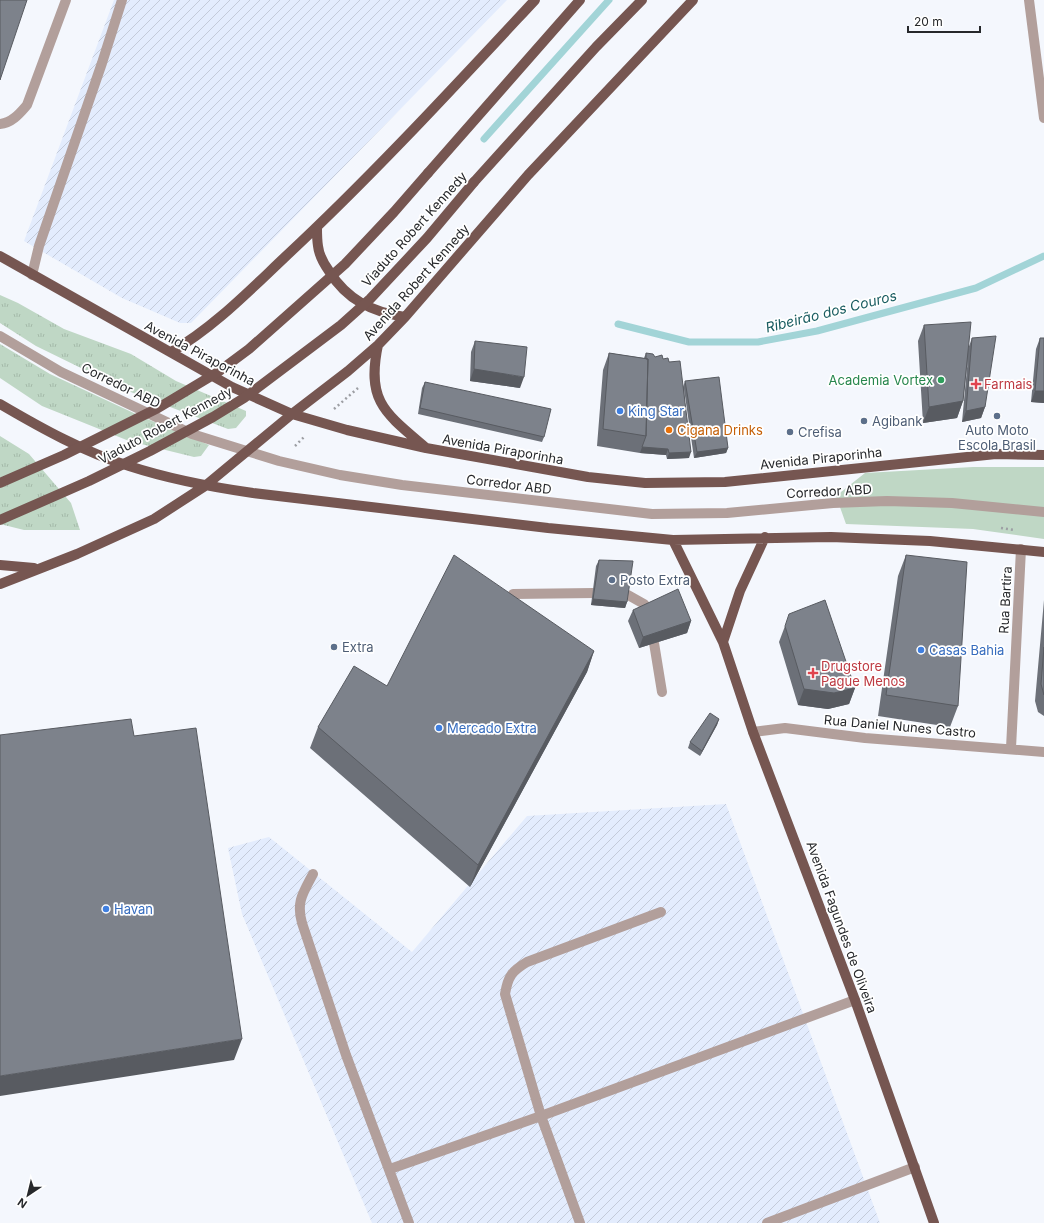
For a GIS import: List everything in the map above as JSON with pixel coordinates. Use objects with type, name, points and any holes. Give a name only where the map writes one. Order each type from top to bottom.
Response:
[{"type":"main road","points":[[171,352],[192,340],[242,297],[317,228],[454,87],[535,0]]},
{"type":"main road","name":"Viaduto Robert Kennedy","points":[[0,483],[64,455],[158,408],[218,372],[249,349],[345,264],[394,212],[580,0]]},
{"type":"main road","name":"Viaduto Robert Kennedy","points":[[0,520],[89,481],[213,417],[244,398],[341,325],[388,281],[596,46],[642,0]]},
{"type":"main road","name":"Avenida Robert Kennedy","points":[[0,584],[120,535],[154,519],[205,486],[292,414],[348,371],[378,345],[404,317],[528,175],[692,0]]},
{"type":"main road","points":[[317,228],[318,247],[323,262],[345,293],[368,308],[386,314],[404,317]]},
{"type":"main road","name":"Avenida Piraporinha","points":[[0,256],[232,387],[292,414],[347,430],[426,448],[588,477],[645,484],[725,482],[996,454],[1044,455]]},
{"type":"main road","points":[[378,345],[373,376],[376,395],[384,409],[394,420],[426,448]]},
{"type":"main road","points":[[0,404],[39,427],[128,466],[205,486],[548,528],[673,540],[765,537],[831,537],[930,541],[1044,552]]},
{"type":"main road","points":[[723,642],[740,591],[765,537]]},
{"type":"main road","name":"Avenida Fagundes de Oliveira","points":[[673,540],[723,642],[753,732],[855,1000],[934,1223]]},
{"type":"main road","points":[[0,565],[38,568]]},
{"type":"street","points":[[0,124],[6,123],[19,115],[27,105],[66,0]]},
{"type":"street","points":[[32,275],[39,246],[122,0]]},
{"type":"street","points":[[1029,0],[1044,118]]},
{"type":"street","name":"Corredor ABD","points":[[0,336],[62,372],[192,434],[246,451],[340,475],[402,485],[652,514],[727,513],[833,503],[887,501],[952,503],[1044,512]]},
{"type":"street","name":"Rua Bartira","points":[[1010,748],[1021,549]]},
{"type":"street","points":[[513,594],[594,593]]},
{"type":"street","points":[[628,595],[644,604],[650,612]]},
{"type":"street","points":[[654,643],[662,692]]},
{"type":"street","name":"Rua Daniel Nunes Castro","points":[[753,732],[786,728],[865,738],[1010,748],[1044,752]]},
{"type":"street","points":[[313,874],[300,902],[300,917],[349,1063],[390,1168],[409,1223]]},
{"type":"street","points":[[580,1223],[541,1116],[505,994],[507,981],[515,970],[527,962],[661,912]]},
{"type":"street","points":[[390,1168],[541,1116],[855,1000]]},
{"type":"street","points":[[767,1223],[915,1167]]},
{"type":"path","points":[[332,411],[358,388]]},
{"type":"path","points":[[294,446],[307,434]]},
{"type":"shaded area","points":[[114,0],[507,0],[191,323],[180,323],[122,298],[24,241]]},
{"type":"shaded area","points":[[726,804],[880,1223],[372,1223],[242,914],[228,848],[269,837],[412,952],[527,816]]},
{"type":"green space","points":[[0,295],[18,303],[64,329],[131,354],[176,381],[246,411],[246,416],[236,428],[228,429],[128,391],[36,346],[0,323]]},
{"type":"green space","points":[[0,344],[50,374],[138,415],[209,445],[201,456],[194,457],[129,441],[42,406],[0,378]]},
{"type":"green space","points":[[0,436],[29,454],[71,503],[80,530],[24,530],[0,524]]},
{"type":"green space","points":[[973,467],[1044,467],[1044,539],[973,529],[846,524],[836,496],[865,473]]},
{"type":"building","points":[[0,0],[27,0],[0,80]]},
{"type":"building","name":"Academia Vortex","points":[[971,322],[963,401],[929,407],[924,325]]},
{"type":"building","name":"Farmais","points":[[996,336],[985,407],[966,411],[972,338]]},
{"type":"building","points":[[1040,338],[1044,338],[1044,391],[1035,391]]},
{"type":"building","points":[[475,341],[527,347],[524,377],[474,369]]},
{"type":"building","name":"King Star","points":[[609,353],[648,359],[646,436],[603,429]]},
{"type":"building","points":[[646,353],[653,354],[655,357],[662,355],[663,359],[668,358],[669,362],[680,361],[691,452],[669,453],[668,449],[642,447],[646,436],[648,359],[646,359]]},
{"type":"building","points":[[719,377],[728,448],[697,452],[685,381]]},
{"type":"building","points":[[425,382],[551,409],[544,437],[420,408]]},
{"type":"building","name":"Mercado Extra","points":[[454,555],[594,651],[478,865],[318,727],[354,666],[387,686]]},
{"type":"building","name":"Casas Bahia","points":[[906,555],[967,562],[958,706],[886,695]]},
{"type":"building","name":"Posto Extra","points":[[599,560],[633,561],[627,602],[593,599]]},
{"type":"building","points":[[678,589],[691,621],[643,637],[633,610]]},
{"type":"building","name":"Drugstore Pague Menos","points":[[825,600],[855,688],[834,693],[804,689],[785,626],[789,614]]},
{"type":"building","points":[[1044,647],[1044,695],[1041,684]]},
{"type":"building","points":[[710,713],[719,719],[702,751],[690,742]]},
{"type":"building","name":"Havan","points":[[131,719],[134,736],[196,728],[242,1039],[0,1076],[0,735]]},
{"type":"waterway","points":[[484,139],[609,0]]},
{"type":"waterway","name":"Ribeirão dos Couros","points":[[618,324],[689,342],[758,342],[817,331],[976,288],[1044,256]]},
{"type":"place","name":"Academia Vortex","points":[[941,380]]},
{"type":"place","name":"Farmais","points":[[976,384]]},
{"type":"place","name":"King Star","points":[[620,411]]},
{"type":"place","name":"Auto Moto Escola Brasil","points":[[997,416]]},
{"type":"place","name":"Agibank","points":[[864,421]]},
{"type":"place","name":"Cigana Drinks","points":[[669,430]]},
{"type":"place","name":"Crefisa","points":[[790,432]]},
{"type":"place","name":"Posto Extra","points":[[612,580]]},
{"type":"place","name":"Extra","points":[[334,647]]},
{"type":"place","name":"Casas Bahia","points":[[921,650]]},
{"type":"place","name":"Drugstore Pague Menos","points":[[813,673]]},
{"type":"place","name":"Mercado Extra","points":[[439,728]]},
{"type":"place","name":"Havan","points":[[106,909]]}]
